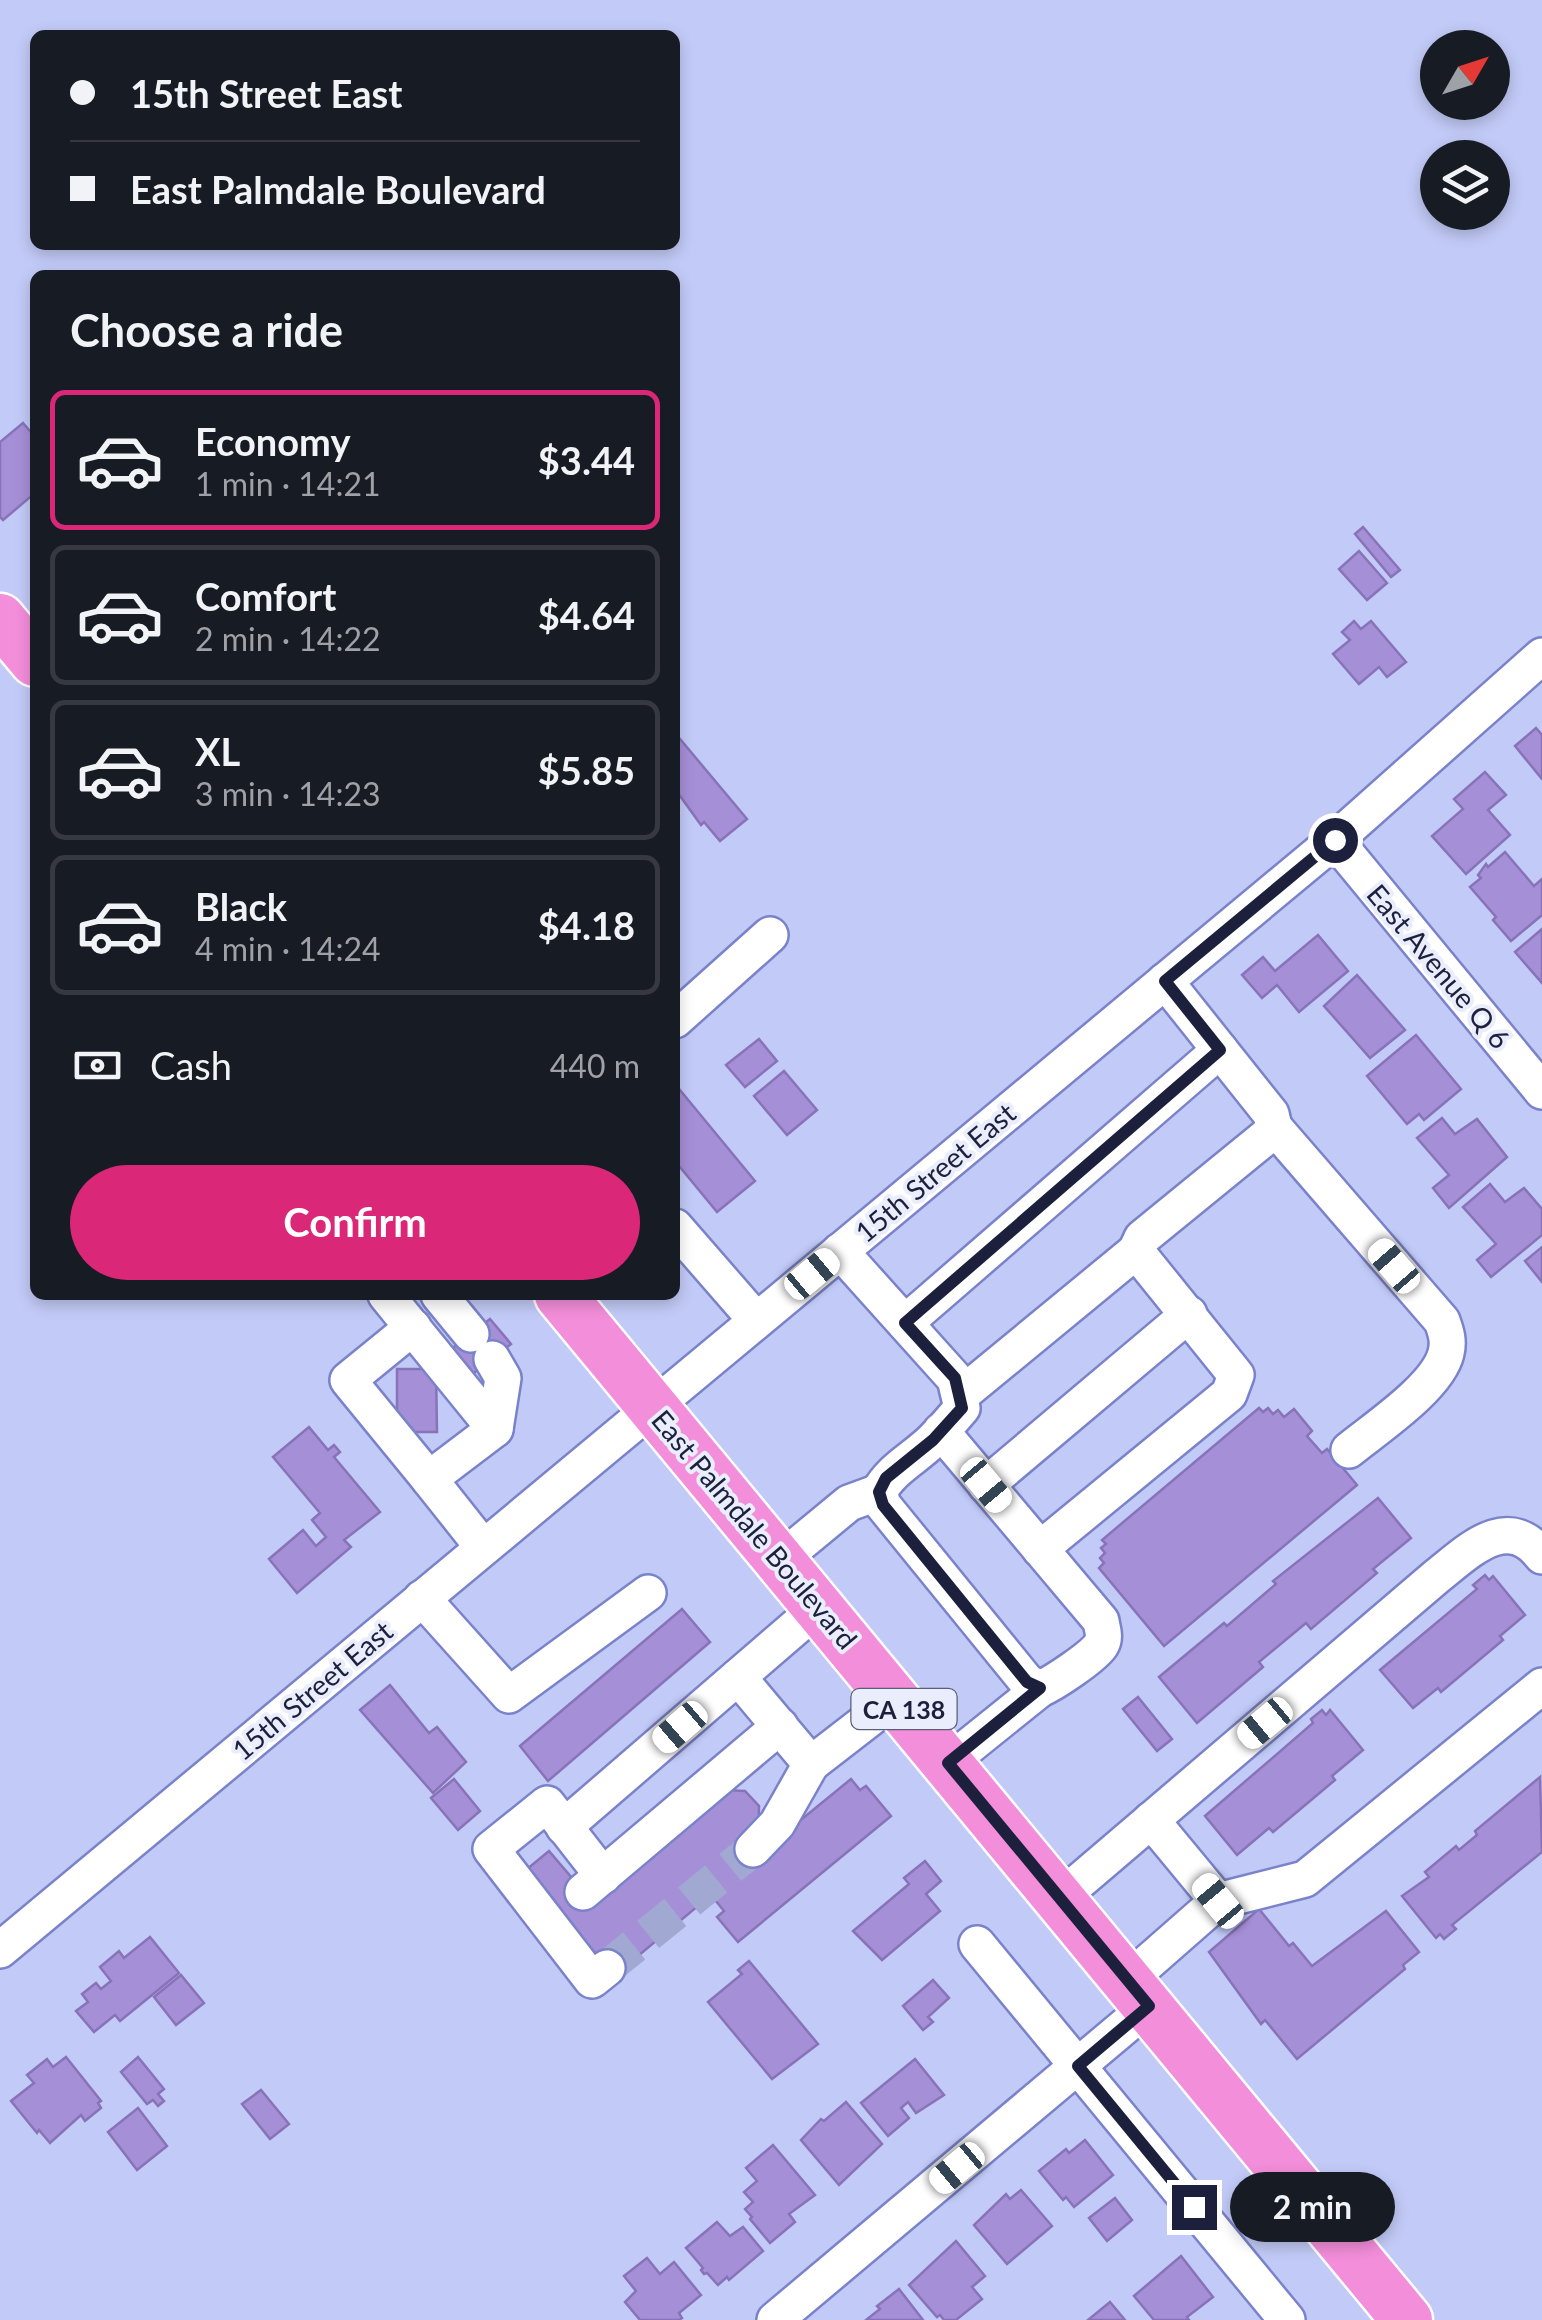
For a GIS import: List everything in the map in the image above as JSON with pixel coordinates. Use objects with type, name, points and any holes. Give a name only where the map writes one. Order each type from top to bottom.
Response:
[{"type":"highway","points":[[0,619],[30,655]]},
{"type":"highway","name":"East Palmdale Boulevard","points":[[564,1300],[1406,2320]]},
{"type":"street","name":"15th Street East","points":[[0,1950],[1335,840],[1542,656]]},
{"type":"street","name":"East Avenue Q 6","points":[[1335,840],[1542,1091]]},
{"type":"street","points":[[680,1016],[770,935]]},
{"type":"street","points":[[1165,981],[1271,1114],[1274,1127],[1442,1321],[1447,1351],[1441,1366],[1349,1450]]},
{"type":"street","points":[[905,1323],[1220,1050]]},
{"type":"street","points":[[961,1394],[1136,1250],[1142,1238],[1274,1127]]},
{"type":"street","points":[[680,1233],[756,1320]]},
{"type":"street","points":[[780,1560],[849,1503],[879,1492],[886,1478],[941,1432],[962,1408],[955,1378],[840,1250]]},
{"type":"street","points":[[1040,1549],[1230,1394],[1236,1374],[1136,1250]]},
{"type":"street","points":[[390,1300],[496,1429]]},
{"type":"street","points":[[428,1479],[496,1429],[502,1378],[443,1300]]},
{"type":"street","points":[[986,1485],[1189,1314]]},
{"type":"street","points":[[413,1327],[348,1380],[483,1547]]},
{"type":"street","points":[[941,1432],[1101,1620],[1104,1635],[1100,1646],[1051,1684],[1040,1688],[948,1763]]},
{"type":"street","points":[[879,1492],[883,1505],[1027,1682],[1040,1688]]},
{"type":"street","points":[[1060,1898],[1476,1546],[1506,1534],[1520,1535],[1542,1556]]},
{"type":"street","points":[[422,1598],[509,1695],[648,1593]]},
{"type":"street","points":[[564,1827],[819,1607]]},
{"type":"street","points":[[738,1677],[810,1764]]},
{"type":"street","points":[[775,2320],[1078,2066],[1218,1901],[1305,1879],[1542,1686]]},
{"type":"street","points":[[753,1849],[777,1824],[810,1764],[895,1699]]},
{"type":"street","points":[[573,1900],[780,1726]]},
{"type":"street","points":[[573,1900],[491,1849],[546,1804],[564,1827],[573,1900],[592,1980],[607,1968]]},
{"type":"street","points":[[1150,1820],[1218,1901]]},
{"type":"street","points":[[977,1944],[1287,2320]]},
{"type":"building","points":[[23,423],[30,431],[30,497],[3,520],[0,517],[0,442]]},
{"type":"building","points":[[1363,527],[1400,570],[1391,577],[1355,534]]},
{"type":"building","points":[[1359,551],[1387,583],[1367,600],[1339,569]]},
{"type":"building","points":[[1354,621],[1361,629],[1371,621],[1406,662],[1387,677],[1379,667],[1359,684],[1333,654],[1350,640],[1342,632]]},
{"type":"building","points":[[1536,728],[1542,735],[1542,779],[1515,746]]},
{"type":"building","points":[[680,739],[747,819],[720,841],[704,822],[701,825],[680,796]]},
{"type":"building","points":[[1485,772],[1506,795],[1488,810],[1510,835],[1466,874],[1432,836],[1463,809],[1454,799]]},
{"type":"building","points":[[1505,852],[1534,886],[1542,879],[1542,915],[1511,941],[1470,887],[1481,878],[1478,875],[1486,864],[1488,867]]},
{"type":"building","points":[[1542,929],[1542,983],[1515,952]]},
{"type":"building","points":[[1318,935],[1348,971],[1299,1012],[1277,985],[1262,998],[1242,975],[1263,957],[1275,971]]},
{"type":"building","points":[[1357,975],[1405,1030],[1370,1058],[1324,1006]]},
{"type":"building","points":[[1416,1035],[1461,1089],[1424,1120],[1419,1114],[1407,1124],[1367,1076]]},
{"type":"building","points":[[759,1039],[777,1061],[745,1087],[726,1065]]},
{"type":"building","points":[[784,1071],[817,1110],[787,1135],[754,1096]]},
{"type":"building","points":[[680,1090],[755,1181],[717,1212],[680,1167]]},
{"type":"building","points":[[1442,1118],[1455,1134],[1477,1119],[1507,1157],[1449,1208],[1433,1188],[1449,1175],[1417,1138]]},
{"type":"building","points":[[1490,1184],[1505,1202],[1524,1188],[1542,1209],[1542,1235],[1491,1277],[1477,1260],[1496,1244],[1463,1207]]},
{"type":"building","points":[[1542,1247],[1542,1282],[1525,1261]]},
{"type":"building","points":[[490,1319],[511,1344],[461,1383],[441,1357]]},
{"type":"building","points":[[397,1369],[436,1369],[437,1432],[397,1432]]},
{"type":"building","points":[[1259,1408],[1263,1412],[1268,1408],[1273,1414],[1278,1410],[1284,1417],[1294,1409],[1312,1431],[1307,1436],[1322,1453],[1327,1449],[1357,1485],[1164,1646],[1099,1568],[1104,1563],[1101,1548],[1106,1544],[1102,1540]]},
{"type":"building","points":[[309,1427],[328,1450],[334,1445],[340,1452],[334,1457],[380,1512],[344,1540],[351,1547],[297,1593],[269,1559],[303,1530],[316,1546],[326,1537],[312,1520],[320,1513],[273,1457]]},
{"type":"building","points":[[1378,1498],[1411,1538],[1373,1569],[1377,1573],[1311,1629],[1306,1623],[1259,1662],[1263,1667],[1197,1723],[1159,1677],[1224,1623],[1227,1626],[1276,1584],[1273,1581]]},
{"type":"building","points":[[1485,1575],[1489,1580],[1493,1576],[1525,1615],[1500,1636],[1503,1640],[1441,1692],[1438,1688],[1413,1708],[1380,1670],[1477,1589],[1473,1585]]},
{"type":"building","points":[[682,1609],[710,1642],[548,1781],[520,1746]]},
{"type":"building","points":[[390,1685],[429,1733],[437,1727],[466,1762],[433,1793],[360,1710]]},
{"type":"building","points":[[1138,1697],[1172,1739],[1157,1751],[1123,1709]]},
{"type":"building","points":[[1322,1710],[1326,1715],[1330,1710],[1363,1750],[1332,1776],[1335,1780],[1273,1832],[1269,1828],[1237,1855],[1205,1816],[1313,1723],[1311,1719]]},
{"type":"building","points":[[1540,1777],[1542,1852],[1452,1925],[1456,1929],[1444,1939],[1440,1934],[1436,1938],[1402,1896],[1429,1877],[1425,1872],[1456,1846],[1459,1850],[1477,1835],[1475,1831]]},
{"type":"building","points":[[454,1779],[480,1811],[458,1830],[431,1798]]},
{"type":"building","points":[[851,1779],[860,1790],[866,1786],[891,1816],[738,1942],[717,1917],[724,1911],[711,1895],[614,1976],[526,1870],[549,1851],[595,1905],[711,1808],[711,1803],[726,1790],[745,1791],[759,1806],[758,1855]]},
{"type":"building","points":[[925,1861],[941,1881],[926,1894],[940,1911],[882,1960],[853,1931],[909,1884],[904,1878]]},
{"type":"building","points":[[1259,1909],[1289,1946],[1293,1943],[1312,1966],[1386,1911],[1419,1952],[1403,1965],[1405,1969],[1297,2059],[1265,2020],[1261,2024],[1209,1952]]},
{"type":"building","points":[[150,1937],[179,1973],[120,2021],[115,2015],[94,2032],[76,2011],[88,2002],[82,1994],[96,1983],[101,1989],[111,1981],[100,1967],[119,1951],[124,1958]]},
{"type":"building","points":[[749,1961],[818,2044],[772,2079],[708,2002],[742,1974],[738,1970]]},
{"type":"building","points":[[181,1975],[204,2003],[176,2025],[154,1997]]},
{"type":"building","points":[[933,1980],[949,1998],[928,2017],[933,2022],[923,2030],[903,2006]]},
{"type":"building","points":[[66,2057],[101,2101],[101,2108],[85,2121],[81,2115],[50,2143],[11,2101],[34,2083],[27,2075],[47,2059],[53,2067]]},
{"type":"building","points":[[138,2057],[164,2089],[158,2094],[164,2101],[158,2106],[153,2100],[147,2104],[121,2072]]},
{"type":"building","points":[[915,2059],[944,2095],[916,2113],[908,2102],[901,2108],[909,2118],[888,2136],[861,2103]]},
{"type":"building","points":[[261,2090],[289,2124],[270,2139],[242,2104]]},
{"type":"building","points":[[846,2102],[882,2144],[839,2185],[801,2140],[821,2119],[824,2121]]},
{"type":"building","points":[[138,2108],[167,2146],[137,2170],[108,2132]]},
{"type":"building","points":[[1085,2140],[1113,2175],[1074,2207],[1066,2197],[1063,2200],[1039,2171],[1066,2149],[1069,2153]]},
{"type":"building","points":[[773,2145],[815,2195],[789,2214],[795,2222],[770,2243],[750,2219],[745,2209],[753,2202],[744,2192],[757,2181],[746,2168]]},
{"type":"building","points":[[1021,2190],[1052,2226],[1007,2264],[974,2225],[1006,2194],[1010,2199]]},
{"type":"building","points":[[1115,2198],[1132,2220],[1107,2241],[1089,2218]]},
{"type":"building","points":[[717,2222],[730,2236],[743,2227],[763,2251],[718,2285],[704,2274],[686,2248]]},
{"type":"building","points":[[956,2241],[985,2276],[972,2287],[982,2299],[956,2320],[944,2320],[909,2285]]},
{"type":"building","points":[[1181,2256],[1213,2297],[1187,2317],[1189,2320],[1154,2320],[1134,2296]]},
{"type":"building","points":[[647,2258],[660,2274],[674,2262],[701,2295],[679,2313],[679,2320],[640,2320],[625,2302],[636,2291],[624,2276]]},
{"type":"building","points":[[899,2289],[923,2320],[866,2320],[880,2309],[877,2306]]},
{"type":"building","points":[[1110,2302],[1125,2320],[1088,2320]]},
{"type":"tunnel","points":[[607,1968],[753,1849]]},
{"type":"route","points":[[1194,2207],[1078,2066],[1149,2006],[948,1763],[1040,1688],[1027,1682],[883,1505],[879,1492],[886,1478],[933,1440],[962,1408],[955,1378],[905,1323],[1220,1050],[1165,981],[1335,840]]}]
